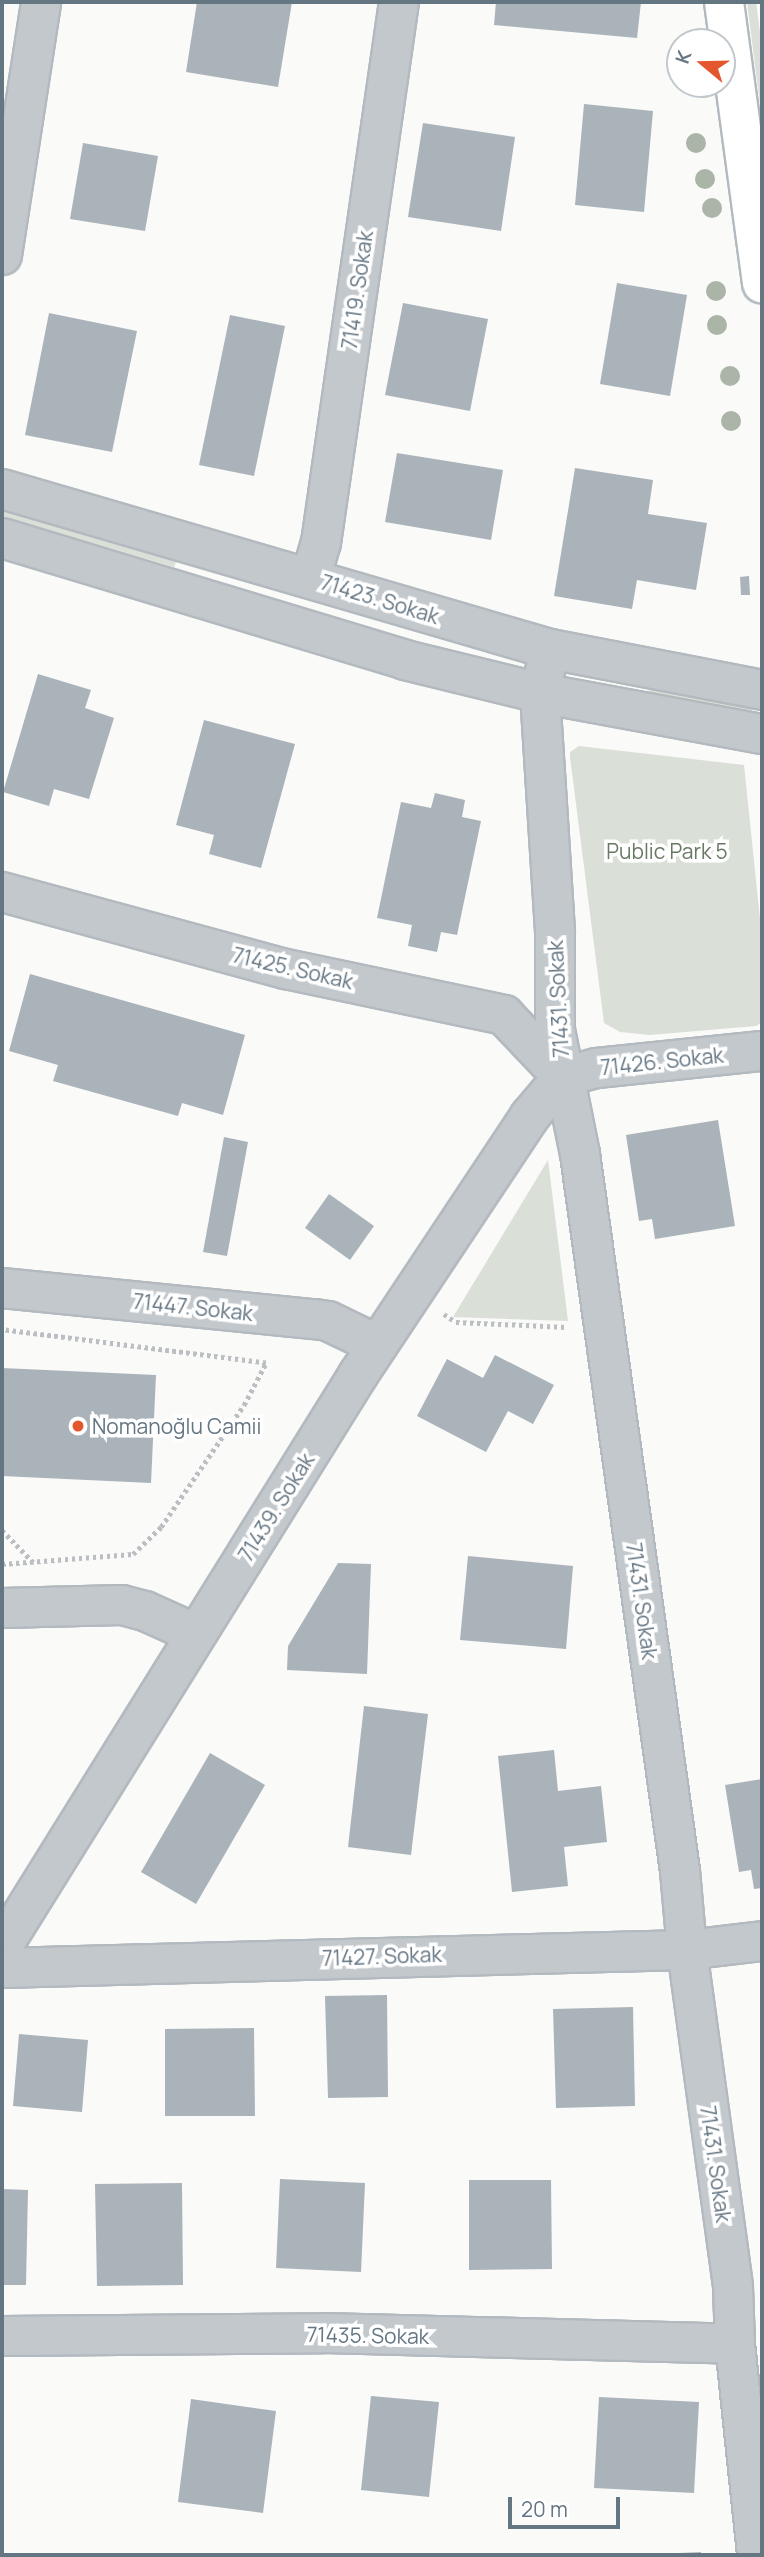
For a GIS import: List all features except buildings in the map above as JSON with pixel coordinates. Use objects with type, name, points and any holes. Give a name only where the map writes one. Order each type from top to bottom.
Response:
[{"type":"main road","points":[[724,2],[762,283]]},
{"type":"street","points":[[2,255],[41,2]]},
{"type":"street","name":"71419. Sokak","points":[[311,577],[321,543],[399,2]]},
{"type":"street","name":"71423. Sokak","points":[[2,489],[311,577],[550,649],[762,690]]},
{"type":"street","points":[[2,538],[405,660],[540,693],[762,734]]},
{"type":"street","name":"71431. Sokak","points":[[550,649],[540,693],[555,934],[555,1030],[580,1154],[680,1871],[687,1950],[733,2287],[735,2344],[757,2555]]},
{"type":"street","name":"71425. Sokak","points":[[2,892],[286,968],[504,1015],[563,1077]]},
{"type":"street","name":"71426. Sokak","points":[[563,1077],[597,1068],[762,1051]]},
{"type":"street","name":"71439. Sokak","points":[[2,1947],[195,1634],[378,1345],[530,1116],[563,1077]]},
{"type":"street","name":"71447. Sokak","points":[[2,1288],[315,1319],[328,1321],[378,1345]]},
{"type":"street","points":[[2,1608],[122,1605],[145,1611],[195,1634]]},
{"type":"street","name":"71427. Sokak","points":[[2,1968],[687,1950],[762,1941]]},
{"type":"street","name":"71435. Sokak","points":[[2,2336],[325,2333],[735,2344]]},
{"type":"path","points":[[440,1312],[456,1322],[577,1327]]},
{"type":"path","points":[[2,1330],[266,1363],[244,1405],[161,1527],[133,1554],[2,1564]]},
{"type":"path","points":[[2,1530],[34,1563]]},
{"type":"green space","points":[[747,2],[756,2],[762,47],[762,120]]},
{"type":"green space","points":[[3,511],[176,562],[174,567],[2,516]]},
{"type":"green space","points":[[649,689],[748,705],[752,711],[648,697]]},
{"type":"green space","name":"Public Park 5","points":[[579,746],[744,765],[762,938],[761,1023],[756,1026],[650,1035],[620,1032],[604,1023],[570,757],[570,752]]},
{"type":"green space","points":[[548,1160],[568,1321],[453,1317]]},
{"type":"place","name":"Nomanoğlu Camii","points":[[78,1426]]}]
